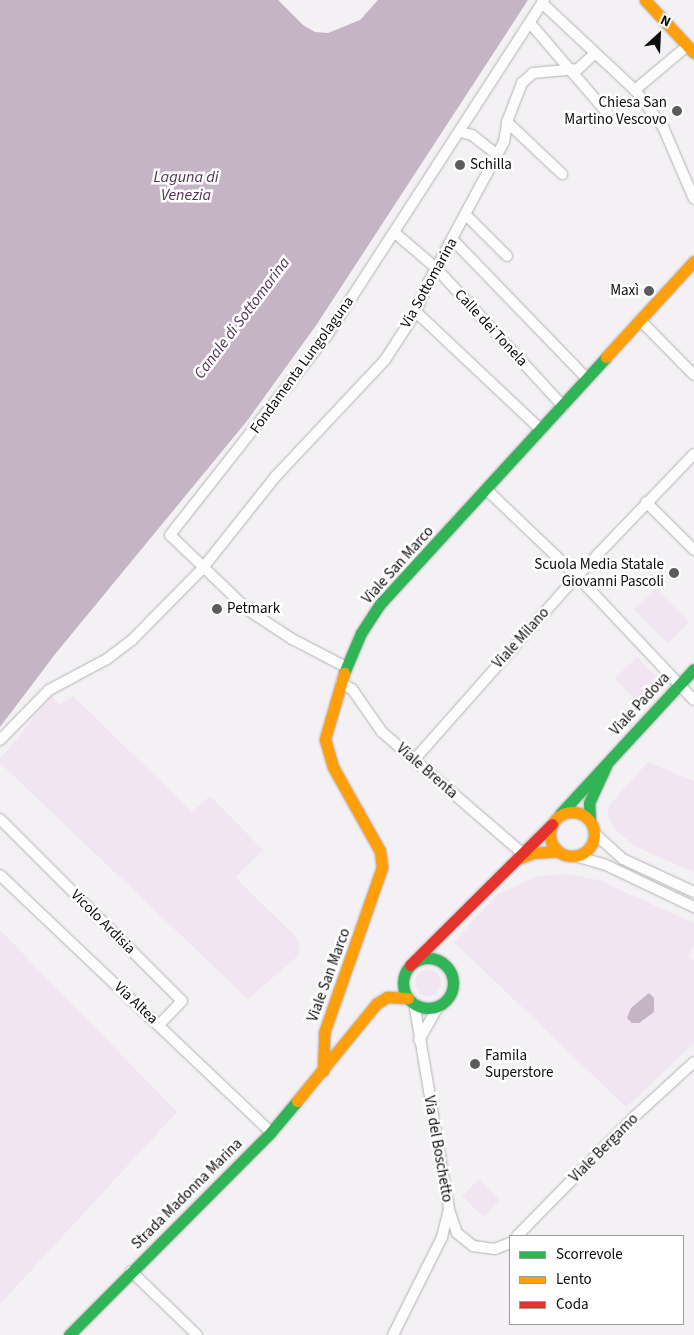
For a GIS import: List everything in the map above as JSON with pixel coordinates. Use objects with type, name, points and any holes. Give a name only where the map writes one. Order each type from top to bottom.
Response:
[{"type":"street","points":[[635,90],[690,50],[646,0]]},
{"type":"street","points":[[543,1],[635,90],[663,127],[694,199]]},
{"type":"street","name":"Fondamenta Lungolaguna","points":[[346,668],[292,639],[248,610],[202,569],[170,535],[326,337],[395,233],[543,1]]},
{"type":"street","points":[[530,23],[608,114]]},
{"type":"street","name":"Via Sottomarina","points":[[0,740],[49,690],[107,659],[132,640],[202,569],[276,476],[384,360],[416,312],[436,268],[498,155],[504,142],[507,122],[519,88],[533,73],[570,70],[586,63],[595,53]]},
{"type":"street","points":[[507,122],[562,174]]},
{"type":"street","points":[[460,132],[472,135],[498,155]]},
{"type":"street","points":[[466,215],[507,256]]},
{"type":"street","name":"Calle dei Tonela","points":[[395,233],[436,268],[563,406]]},
{"type":"street","points":[[453,240],[587,379]]},
{"type":"street","name":"Viale San Marco","points":[[323,1071],[321,1052],[324,1033],[382,866],[377,845],[333,767],[326,747],[326,729],[346,668],[361,633],[380,604],[487,490],[694,261]]},
{"type":"street","points":[[416,312],[541,430]]},
{"type":"street","points":[[640,320],[694,375]]},
{"type":"street","name":"Viale Milano","points":[[414,760],[577,576],[694,454]]},
{"type":"street","points":[[487,490],[577,576],[694,700]]},
{"type":"street","points":[[646,502],[694,550]]},
{"type":"street","name":"Viale Padova","points":[[560,814],[694,669]]},
{"type":"street","name":"Viale Brenta","points":[[341,683],[352,689],[382,732],[522,853]]},
{"type":"street","name":"Viale Padova","points":[[590,820],[589,803],[608,761]]},
{"type":"street","points":[[411,1000],[404,978],[410,965],[560,814],[579,812],[590,820],[594,833],[606,846],[623,859],[694,892]]},
{"type":"street","name":"Vicolo Ardisia","points":[[0,819],[182,1001],[159,1025]]},
{"type":"street","points":[[552,824],[550,836],[558,851]]},
{"type":"street","points":[[575,856],[591,846],[594,833]]},
{"type":"street","points":[[513,862],[532,853],[558,851],[606,865],[694,907]]},
{"type":"street","name":"Via Altea","points":[[0,875],[271,1132]]},
{"type":"street","points":[[419,1041],[439,1006],[452,992],[453,980],[440,947],[451,924]]},
{"type":"street","points":[[410,965],[427,958],[439,960],[449,968]]},
{"type":"street","points":[[323,1071],[376,1004],[387,997],[411,1000],[427,1008],[439,1006]]},
{"type":"street","name":"Via del Boschetto","points":[[393,1335],[442,1236],[449,1209],[411,1000]]},
{"type":"street","name":"Viale Bergamo","points":[[518,1235],[634,1117],[694,1062]]},
{"type":"street","name":"Strada Madonna Marina","points":[[76,1332],[131,1271],[271,1132],[323,1071]]},
{"type":"street","points":[[449,1209],[457,1233],[473,1246],[495,1250],[509,1243]]},
{"type":"street","points":[[131,1271],[197,1335]]},
{"type":"shaded area","points":[[655,588],[689,622],[668,643],[634,609]]},
{"type":"shaded area","points":[[637,657],[660,681],[638,702],[615,679]]},
{"type":"shaded area","points":[[52,695],[59,705],[73,696],[192,812],[210,796],[263,850],[235,877],[298,939],[300,954],[248,999],[0,763],[0,759]]},
{"type":"shaded area","points":[[648,762],[694,781],[694,872],[636,847],[614,829],[609,818],[608,809],[612,802]]},
{"type":"shaded area","points":[[567,874],[598,880],[694,923],[694,943],[689,957],[694,961],[694,1043],[626,1107],[454,942],[497,895],[538,876]]},
{"type":"shaded area","points":[[0,930],[177,1112],[1,1303],[0,1303]]},
{"type":"shaded area","points":[[428,970],[437,974],[441,983],[437,992],[428,996],[419,992],[415,983],[419,974]]},
{"type":"shaded area","points":[[479,1179],[500,1200],[483,1217],[462,1196]]},
{"type":"water","name":"Laguna di Venezia","points":[[0,0],[278,0],[303,25],[315,32],[328,33],[360,20],[378,0],[528,0],[317,324],[247,421],[56,653],[0,727]]},
{"type":"water","points":[[649,993],[654,998],[654,1012],[639,1023],[632,1023],[627,1018],[631,1008]]},
{"type":"traffic: fast","points":[[344,673],[361,633],[380,604],[606,357]]},
{"type":"traffic: fast","points":[[560,814],[694,669]]},
{"type":"traffic: fast","points":[[590,820],[589,803],[606,766]]},
{"type":"traffic: fast","points":[[428,958],[438,960],[446,965],[451,973],[453,983],[451,993],[446,1001],[438,1006],[428,1008],[418,1006],[410,1001],[405,993],[403,983],[405,973],[410,965],[418,960],[428,958]]},
{"type":"traffic: fast","points":[[69,1335],[271,1132],[297,1101]]},
{"type":"traffic: slow","points":[[645,0],[694,53]]},
{"type":"traffic: slow","points":[[606,357],[694,261]]},
{"type":"traffic: slow","points":[[323,1071],[324,1033],[382,867],[380,851],[333,767],[325,739],[344,673]]},
{"type":"traffic: slow","points":[[576,812],[588,818],[593,825],[594,834],[593,843],[588,850],[581,855],[568,856],[560,853],[553,846],[550,830],[553,822],[560,815],[576,812]]},
{"type":"traffic: slow","points":[[518,859],[532,853],[558,851]]},
{"type":"traffic: slow","points":[[297,1101],[376,1004],[387,997],[408,998]]},
{"type":"traffic: jam","points":[[410,965],[552,824]]},
{"type":"place","name":"Chiesa San Martino Vescovo","points":[[677,111]]},
{"type":"place","name":"Schilla","points":[[460,165]]},
{"type":"place","name":"Maxì","points":[[649,291]]},
{"type":"place","name":"Scuola Media Statale Giovanni Pascoli","points":[[674,573]]},
{"type":"place","name":"Petmark","points":[[217,609]]},
{"type":"place","name":"Famila Superstore","points":[[475,1064]]},
{"type":"water label","name":"Canale di Sottomarina","points":[[242,318]]}]
